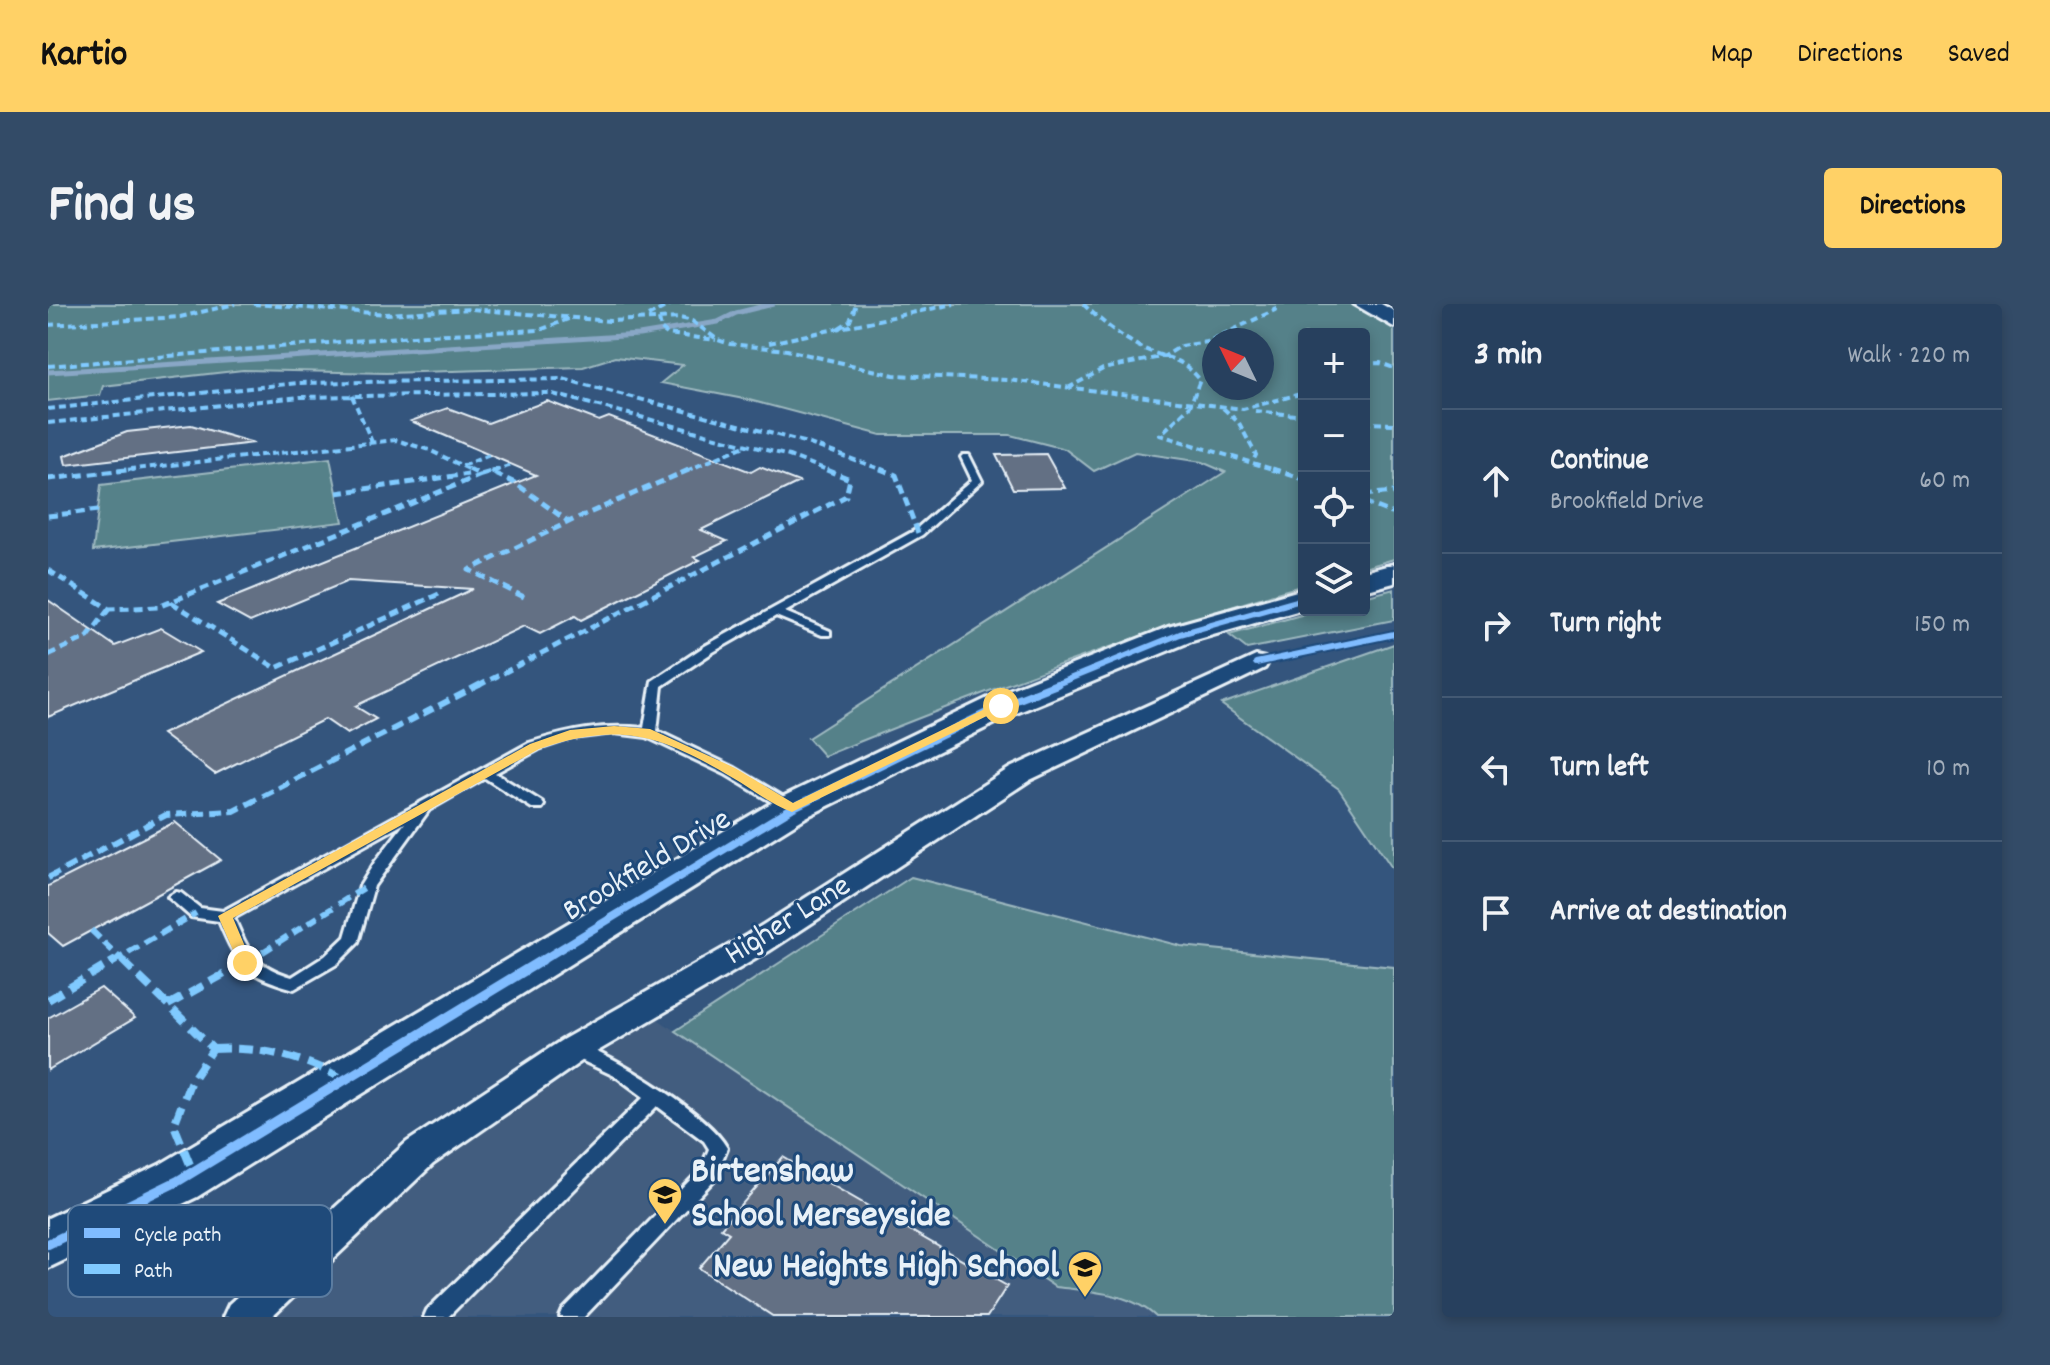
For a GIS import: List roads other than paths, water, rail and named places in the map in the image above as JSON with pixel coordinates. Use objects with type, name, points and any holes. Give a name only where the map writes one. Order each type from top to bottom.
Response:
[{"type":"street","points":[[1365,304],[1394,320]]},
{"type":"street","points":[[1370,580],[1394,573]]},
{"type":"street","name":"Brookfield Drive","points":[[128,1205],[178,1181],[792,808],[1001,706],[1180,634],[1298,601]]},
{"type":"street","name":"Higher Lane","points":[[332,1235],[420,1153],[574,1049],[758,943],[1020,774],[1256,663]]},
{"type":"street","name":"Brookfield Drive","points":[[48,1244],[68,1234]]},
{"type":"street","name":"Higher Lane","points":[[244,1317],[265,1297]]},
{"type":"lane","points":[[650,733],[656,684],[671,671],[918,533],[977,481],[966,457]]},
{"type":"lane","points":[[776,612],[826,633]]},
{"type":"lane","points":[[176,897],[196,913],[225,916],[534,746],[570,734],[614,729],[650,733],[730,771],[792,808]]},
{"type":"lane","points":[[488,774],[537,805]]},
{"type":"lane","points":[[225,916],[245,963],[265,975],[294,983],[331,960],[352,939],[367,886],[422,810]]},
{"type":"lane","points":[[570,1317],[707,1175],[718,1148],[710,1136],[657,1095],[608,1062],[574,1049]]},
{"type":"lane","points":[[434,1317],[657,1095]]},
{"type":"waterway","points":[[48,372],[639,335],[718,322],[736,313],[773,304]]},
{"type":"place","name":"Birtenshaw School Merseyside","points":[[665,1226]]},
{"type":"place","name":"New Heights High School","points":[[1085,1299]]}]
